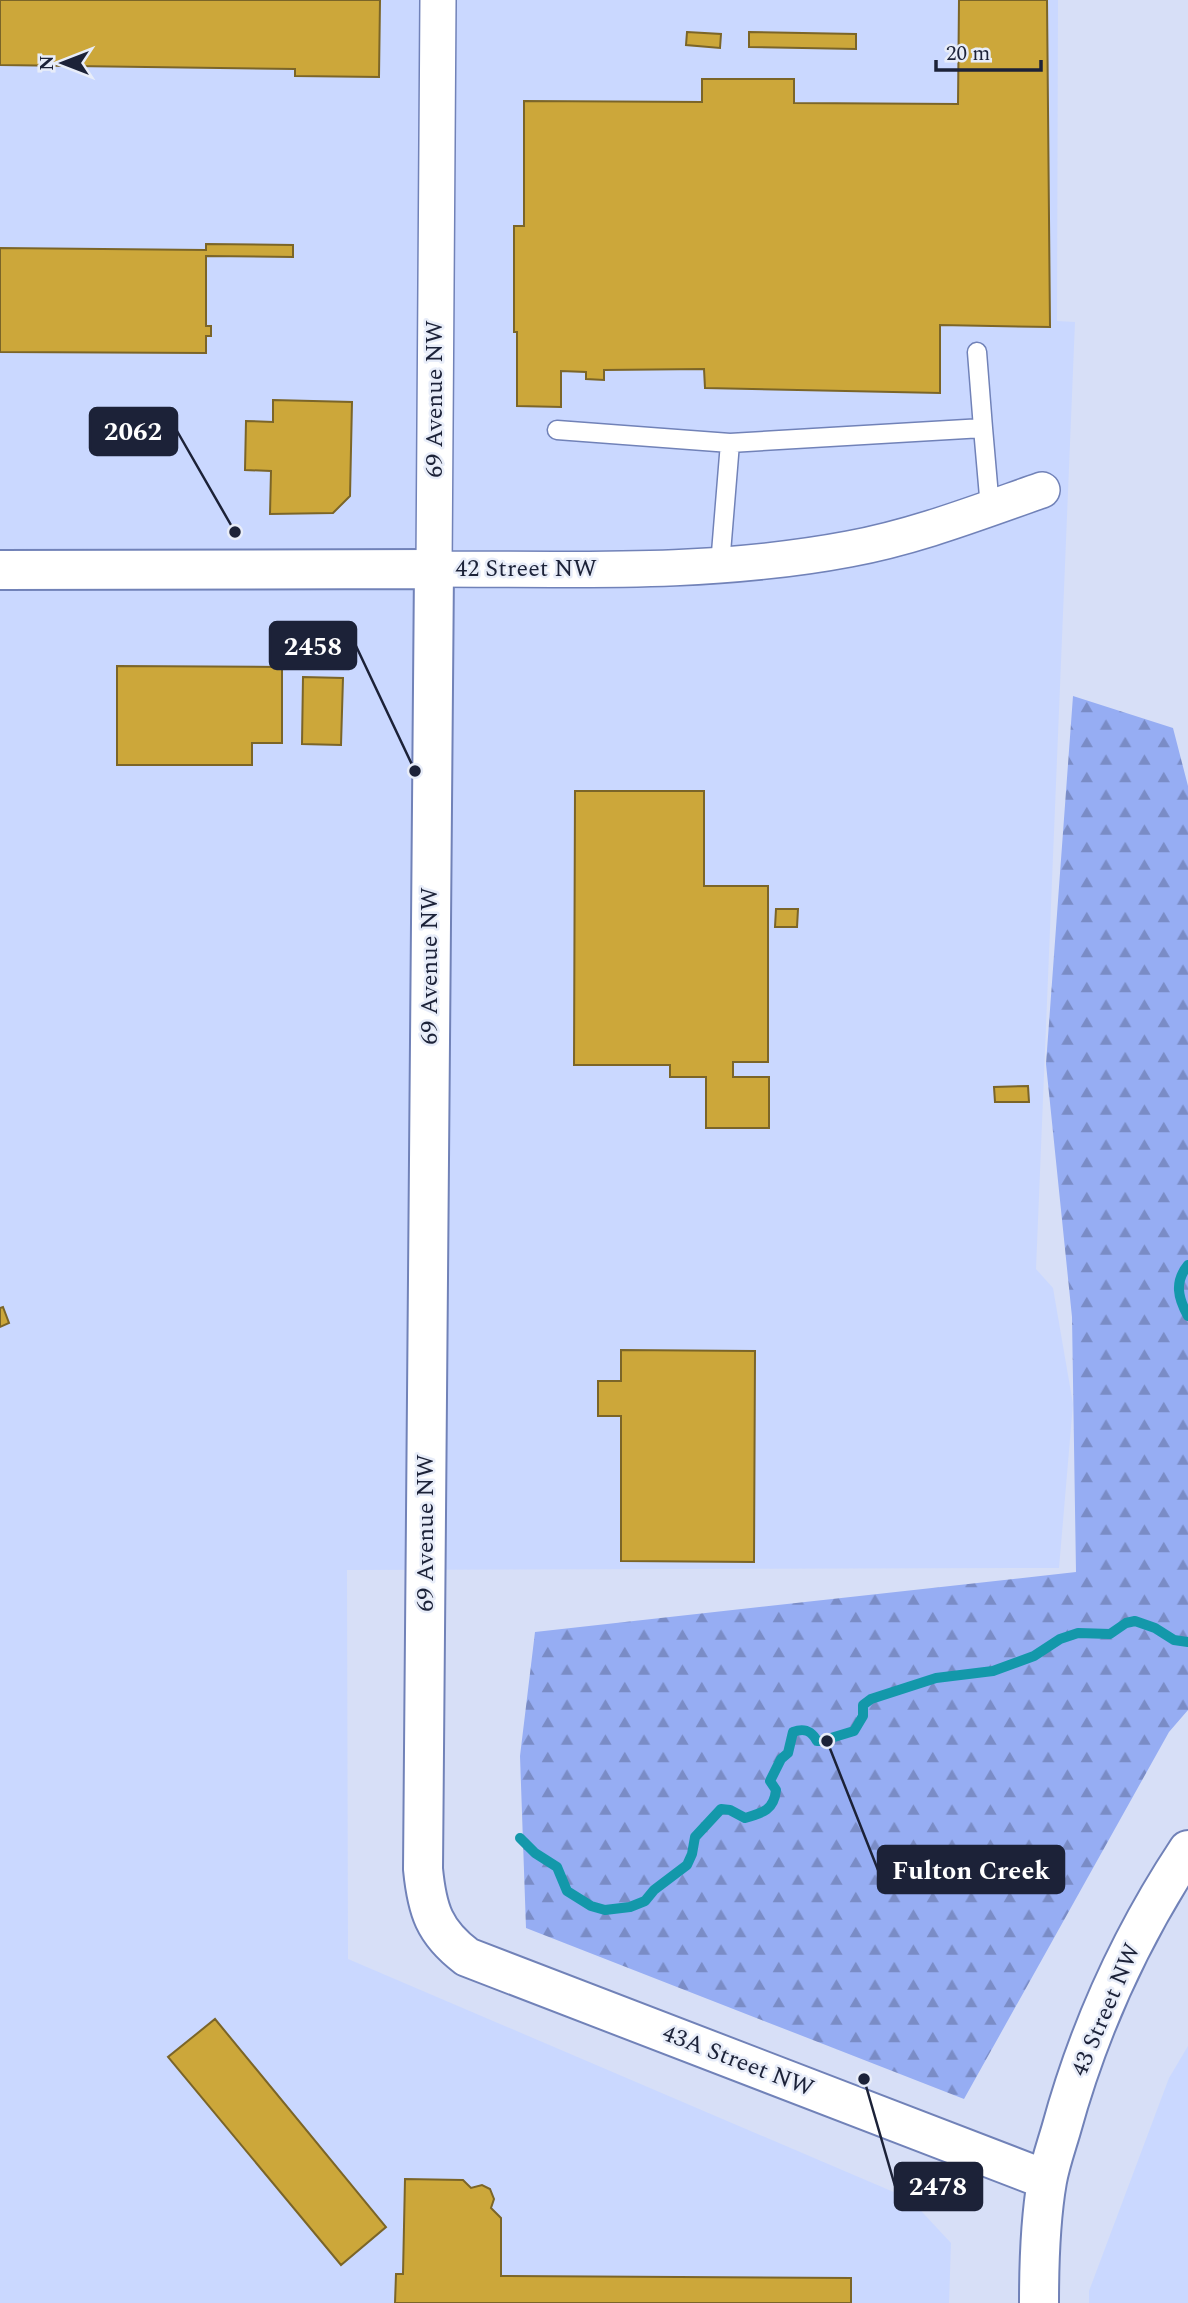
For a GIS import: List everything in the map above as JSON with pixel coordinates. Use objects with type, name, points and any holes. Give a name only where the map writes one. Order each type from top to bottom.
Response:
[{"type":"street","name":"69 Avenue NW","points":[[438,0],[423,1869],[428,1900],[439,1929]]},
{"type":"street","name":"42 Street NW","points":[[0,570],[654,568],[786,560],[851,549],[920,531],[1042,490]]},
{"type":"street","name":"43 Street NW","points":[[1038,2303],[1041,2233],[1047,2180],[1093,2028],[1135,1942],[1188,1850]]},
{"type":"street","name":"43A Street NW","points":[[439,1929],[449,1943],[467,1957],[1047,2180]]},
{"type":"lane","points":[[977,352],[990,508]]},
{"type":"lane","points":[[557,430],[730,443],[983,428]]},
{"type":"lane","points":[[720,565],[730,443]]},
{"type":"shaded area","points":[[0,0],[1058,0],[1057,321],[1075,322],[1036,1269],[1053,1288],[1073,1404],[1059,1568],[347,1570],[348,1959],[910,2199],[951,2243],[949,2303],[0,2303]]},
{"type":"shaded area","points":[[1188,2046],[1188,2303],[1089,2303],[1089,2291],[1169,2078]]},
{"type":"green space","points":[[1073,696],[1173,728],[1188,786],[1188,1710],[1169,1732],[964,2099],[526,1928],[520,1756],[535,1632],[1076,1572],[1072,1317],[1046,1064]]},
{"type":"building","points":[[0,0],[380,0],[379,77],[295,76],[295,69],[0,65]]},
{"type":"building","points":[[959,0],[1047,0],[1050,327],[940,325],[940,393],[705,388],[704,369],[604,370],[604,380],[586,379],[586,372],[561,371],[561,407],[517,406],[514,226],[524,226],[524,101],[702,102],[702,79],[794,79],[794,103],[958,104]]},
{"type":"building","points":[[687,32],[721,34],[720,48],[686,45]]},
{"type":"building","points":[[749,32],[856,34],[856,49],[749,47]]},
{"type":"building","points":[[206,244],[293,245],[293,257],[206,256],[206,326],[211,326],[211,336],[206,336],[206,353],[0,352],[0,248],[206,250]]},
{"type":"building","points":[[273,400],[352,402],[350,496],[333,513],[270,514],[271,471],[245,470],[246,421],[273,422]]},
{"type":"building","points":[[117,666],[282,667],[282,743],[252,743],[252,765],[117,765]]},
{"type":"building","points":[[303,677],[343,678],[341,745],[302,744]]},
{"type":"building","points":[[575,791],[704,791],[704,886],[768,886],[768,1062],[733,1062],[733,1077],[769,1077],[769,1128],[706,1128],[706,1077],[670,1077],[670,1065],[574,1065]]},
{"type":"building","points":[[776,909],[798,909],[797,927],[775,927]]},
{"type":"building","points":[[1028,1086],[1029,1102],[995,1102],[994,1087]]},
{"type":"building","points":[[3,1307],[9,1323],[0,1327],[0,1308]]},
{"type":"building","points":[[621,1350],[755,1351],[754,1562],[621,1561],[621,1416],[598,1416],[598,1381],[621,1381]]},
{"type":"building","points":[[215,2019],[386,2227],[341,2265],[168,2057]]},
{"type":"building","points":[[405,2179],[463,2180],[471,2188],[482,2185],[490,2189],[494,2199],[491,2208],[501,2218],[501,2276],[851,2278],[851,2303],[395,2303],[396,2274],[403,2274]]},
{"type":"waterway","points":[[1188,1265],[1179,1284],[1182,1303],[1188,1316]]},
{"type":"waterway","points":[[520,1838],[535,1853],[557,1867],[567,1891],[591,1906],[605,1910],[630,1907],[645,1901],[654,1890],[687,1865],[695,1837],[721,1809],[730,1810],[745,1818],[770,1806],[776,1790],[770,1781],[781,1759],[788,1753],[793,1732],[807,1731],[817,1741],[821,1741],[854,1731],[863,1716],[863,1705],[871,1699],[936,1678],[993,1671],[1034,1656],[1060,1639],[1078,1633],[1110,1634],[1126,1623],[1135,1621],[1155,1628],[1174,1640],[1188,1642]]},
{"type":"place","name":"2062","points":[[235,532]]},
{"type":"place","name":"2458","points":[[415,771]]},
{"type":"place","name":"Fulton Creek","points":[[827,1741]]},
{"type":"place","name":"2478","points":[[864,2079]]}]
